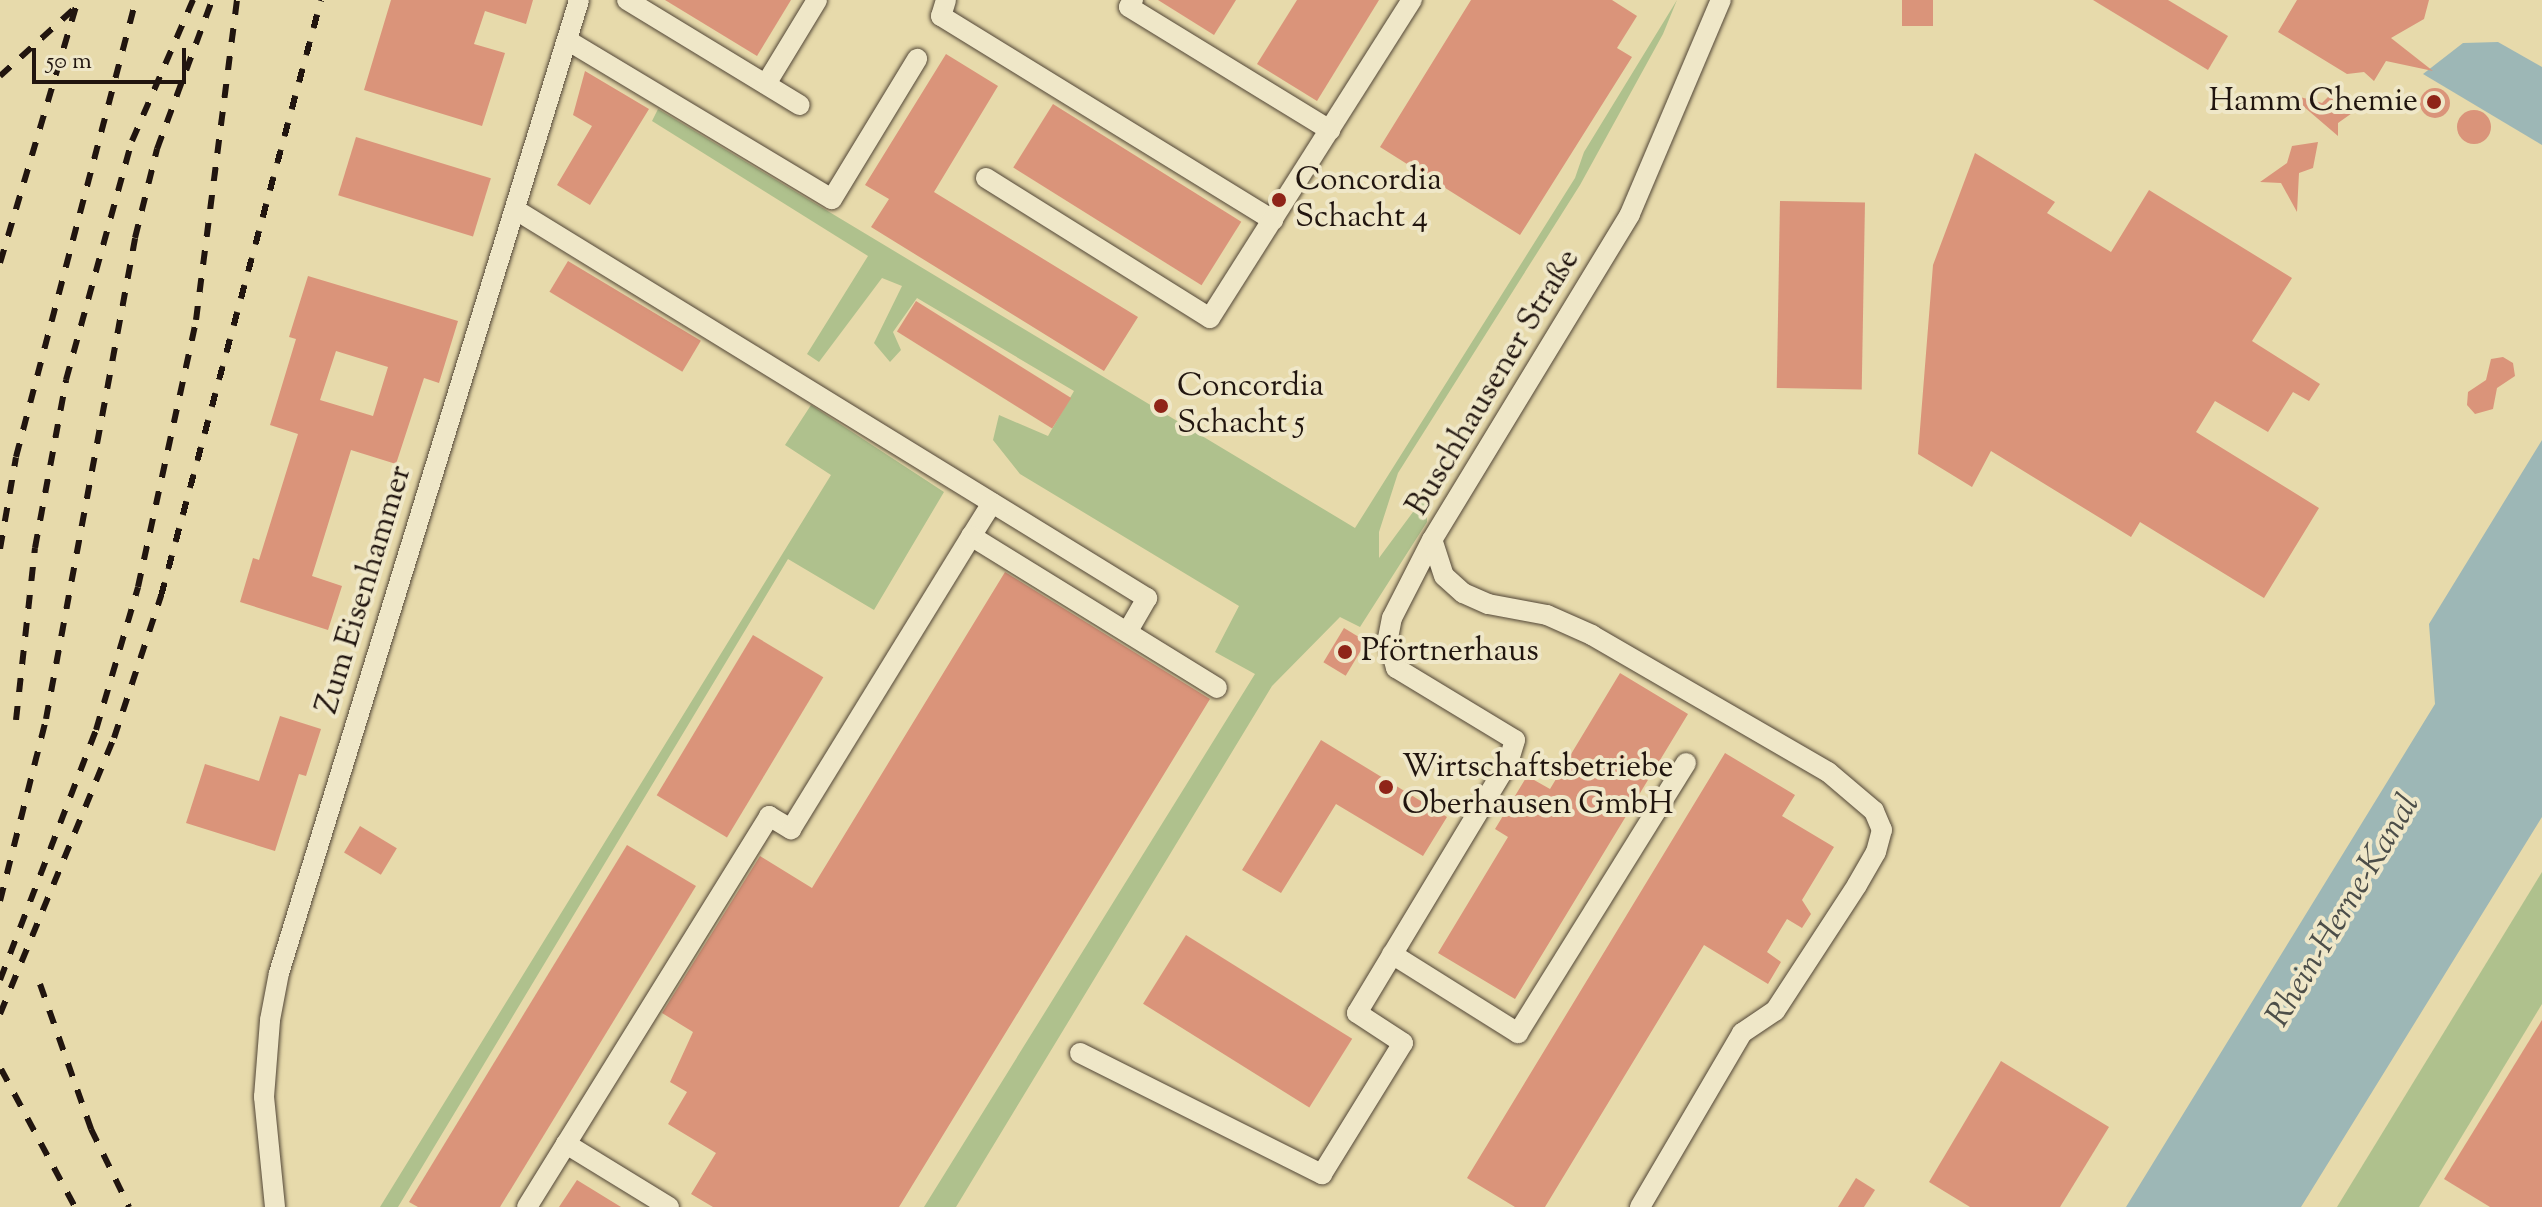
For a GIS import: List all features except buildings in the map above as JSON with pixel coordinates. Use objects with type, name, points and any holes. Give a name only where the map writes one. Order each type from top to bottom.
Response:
[{"type":"street","name":"Zum Eisenhammer","points":[[275,1207],[264,1097],[276,985],[579,0]]},
{"type":"street","points":[[627,0],[800,105]]},
{"type":"street","points":[[766,84],[817,0]]},
{"type":"street","points":[[946,0],[941,16],[1273,220]]},
{"type":"street","points":[[1133,0],[1129,7],[1330,130]]},
{"type":"street","points":[[986,178],[1210,318],[1412,0]]},
{"type":"street","name":"Buschhausener Straße","points":[[1640,1207],[1742,1033],[1775,1011],[1876,852],[1882,830],[1874,811],[1828,772],[1564,621],[1463,593],[1444,576],[1432,540],[1630,214],[1721,0]]},
{"type":"street","points":[[567,40],[832,199],[917,59]]},
{"type":"street","points":[[516,210],[1147,598],[1127,632]]},
{"type":"street","points":[[527,1207],[769,816],[791,829],[992,503]]},
{"type":"street","points":[[971,536],[1217,688]]},
{"type":"street","points":[[1080,1053],[1322,1174],[1403,1043],[1357,1013],[1508,763],[1515,740],[1396,668],[1388,638],[1392,618],[1432,540]]},
{"type":"street","points":[[1392,954],[1518,1033],[1686,763]]},
{"type":"street","points":[[566,1144],[669,1207]]},
{"type":"green space","points":[[1677,0],[1663,34],[1580,185],[1398,473],[1379,532],[1379,558],[1427,493],[1427,522],[1360,627],[1340,617],[1272,686],[956,1207],[924,1207],[1255,674],[1215,652],[1239,606],[1020,474],[993,440],[999,415],[1048,436],[1074,391],[917,298],[893,332],[901,350],[890,362],[874,343],[902,286],[882,278],[819,362],[807,354],[868,256],[652,121],[658,109],[1355,528],[1575,178],[1584,152]]},
{"type":"green space","points":[[811,405],[944,492],[874,610],[788,559],[398,1207],[380,1207],[831,475],[785,445]]},
{"type":"green space","points":[[2542,872],[2542,1004],[2419,1207],[2337,1207]]},
{"type":"water","points":[[2498,42],[2542,67],[2542,145],[2423,74],[2463,43]]},
{"type":"water","name":"Rhein-Herne-Kanal","points":[[2542,440],[2542,817],[2301,1207],[2126,1207],[2435,704],[2429,624]]},
{"type":"railway","points":[[0,263],[78,0]]},
{"type":"railway","points":[[0,549],[16,457],[136,0]]},
{"type":"railway","points":[[16,720],[35,548],[66,380],[132,141],[193,0]]},
{"type":"railway","points":[[0,901],[46,719],[135,238],[157,149],[212,0]]},
{"type":"railway","points":[[0,980],[96,730],[138,587],[196,320],[237,0]]},
{"type":"railway","points":[[0,1014],[114,738],[161,596],[321,0]]},
{"type":"railway","points":[[0,76],[74,9]]},
{"type":"railway","points":[[40,984],[91,1129],[129,1207]]},
{"type":"railway","points":[[1,1069],[75,1207]]},
{"type":"place","name":"Hamm Chemie","points":[[2434,102]]},
{"type":"place","name":"Concordia Schacht 4","points":[[1279,200]]},
{"type":"place","name":"Concordia Schacht 5","points":[[1161,406]]},
{"type":"place","name":"Pförtnerhaus","points":[[1345,652]]},
{"type":"place","name":"Wirtschaftsbetriebe Oberhausen GmbH","points":[[1386,787]]}]
